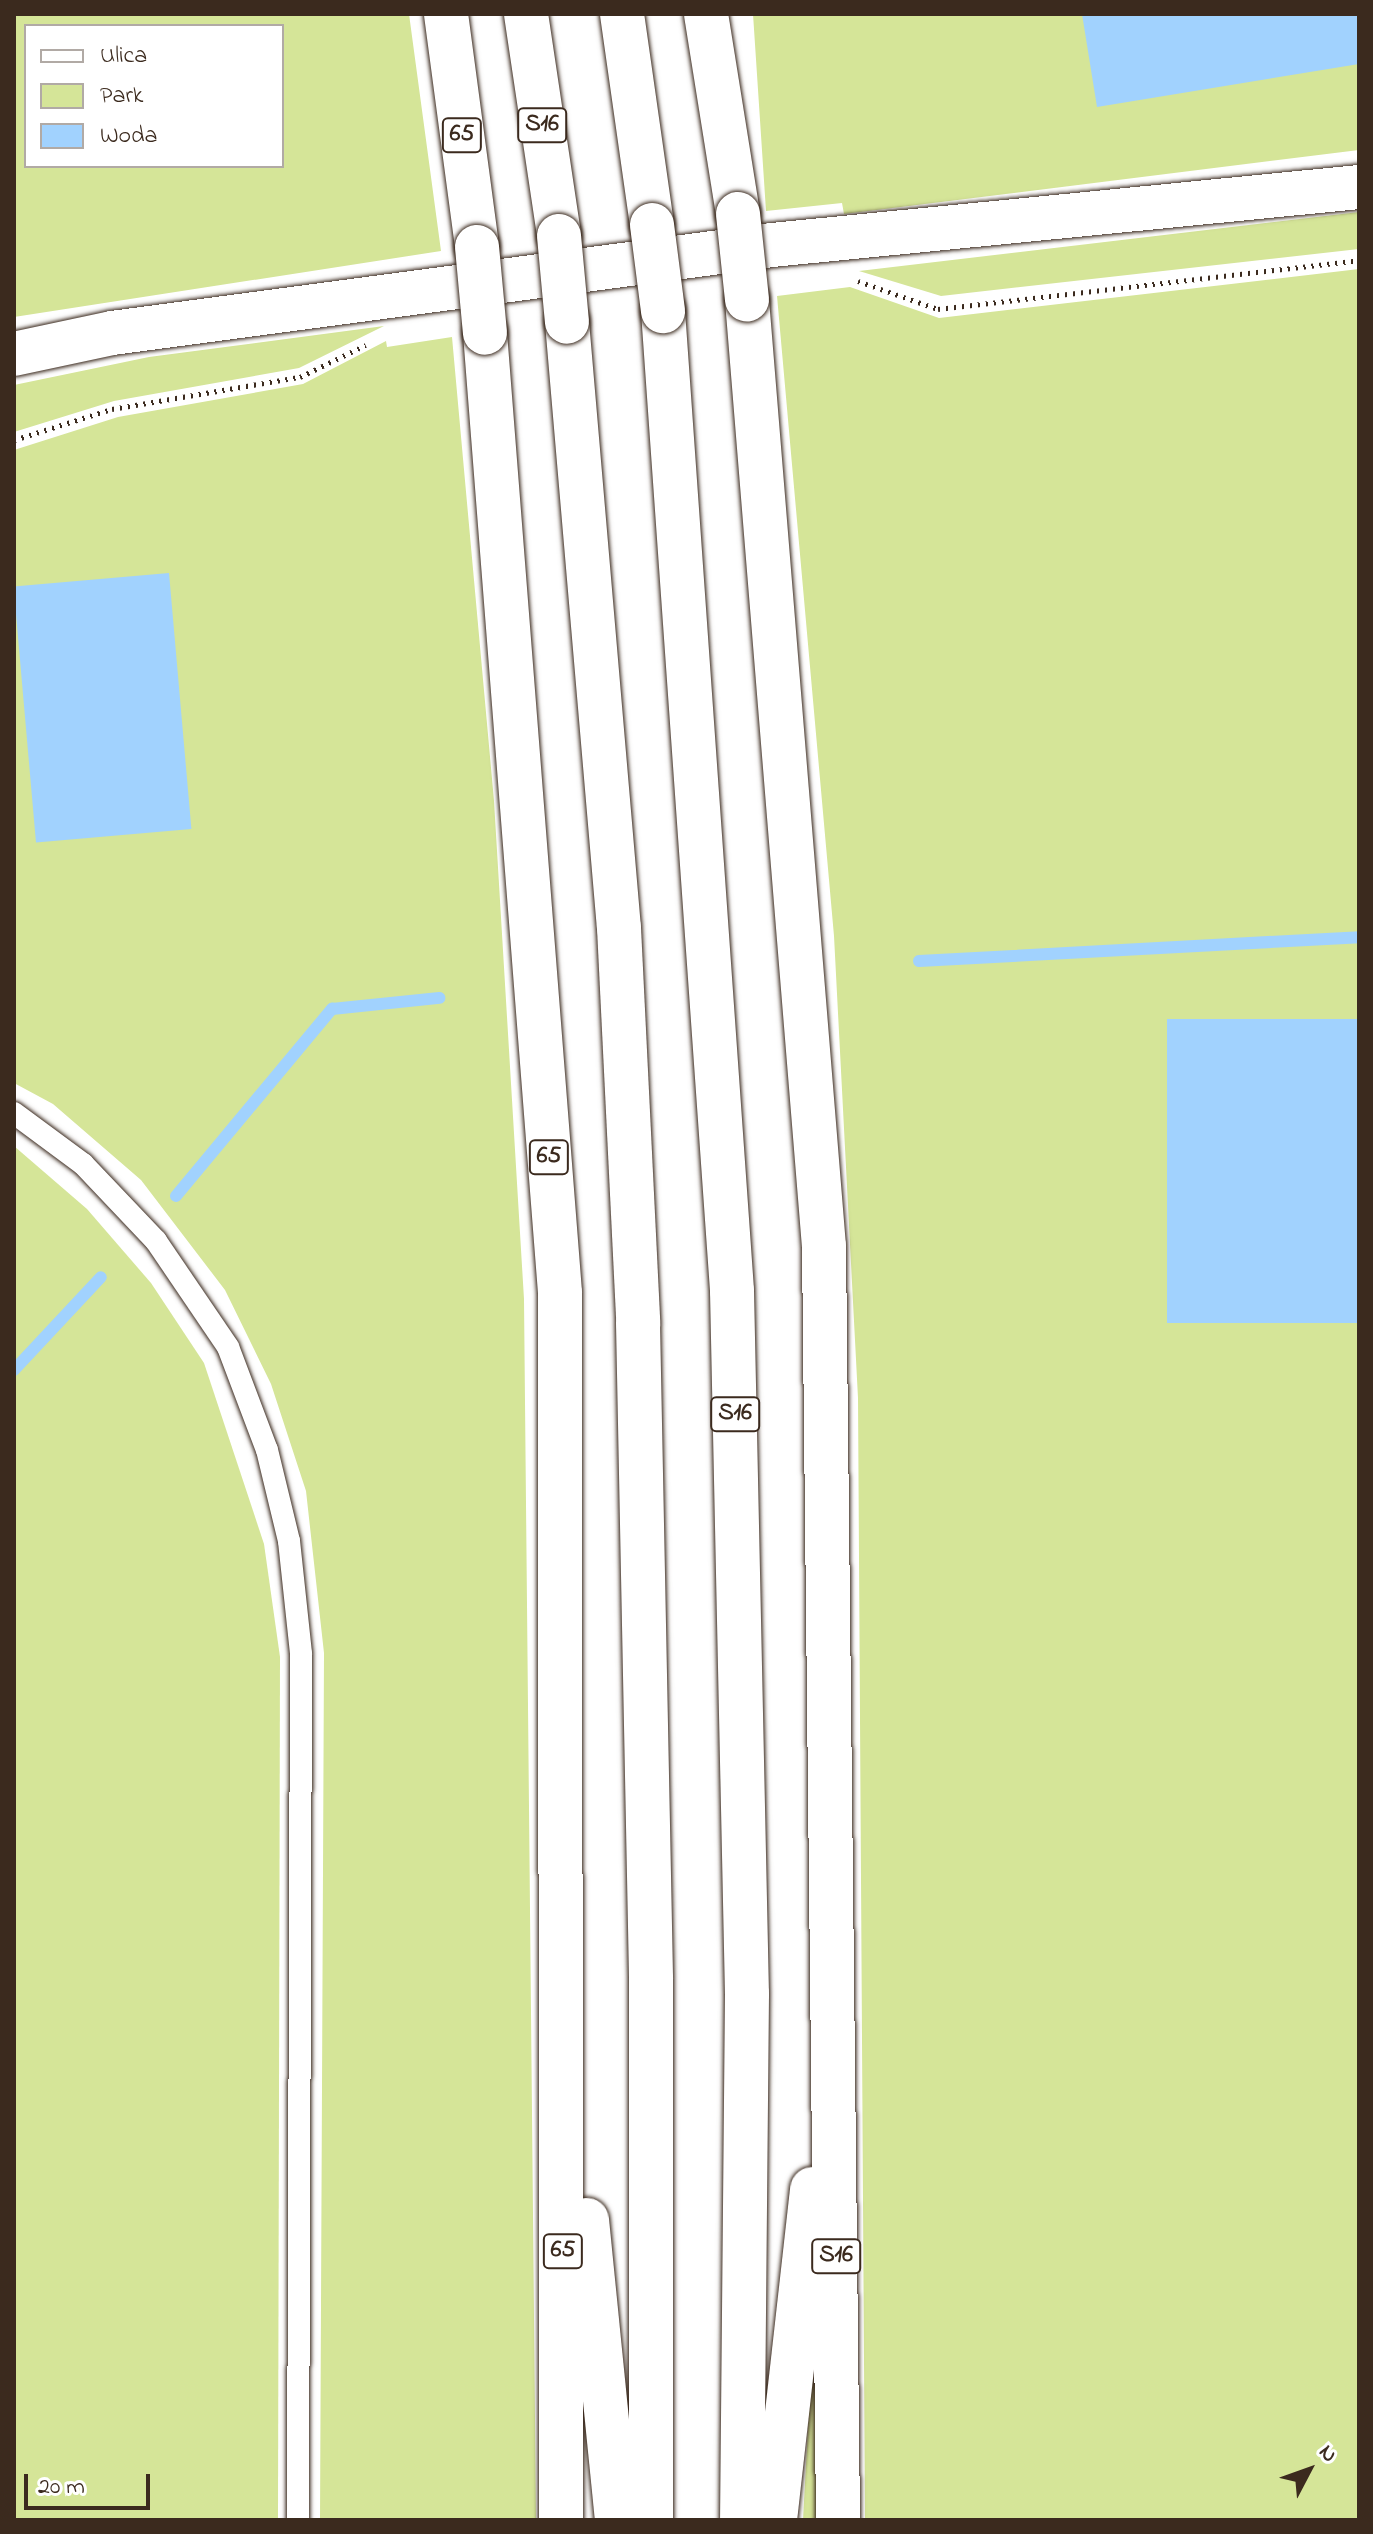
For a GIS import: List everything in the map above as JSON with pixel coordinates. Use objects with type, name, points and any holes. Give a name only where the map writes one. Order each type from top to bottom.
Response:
[{"type":"main road","name":"S16","points":[[526,14],[559,236],[619,928],[638,1323],[651,1979],[651,2520]]},
{"type":"main road","name":"S16","points":[[622,14],[663,311],[732,1291],[747,1994],[742,2520]]},
{"type":"main road","name":"S16","points":[[706,14],[738,214],[747,300],[824,1246],[838,2520]]},
{"type":"main road","points":[[719,14],[719,97]]},
{"type":"main road","name":"65","points":[[446,17],[477,247],[485,333],[560,1293],[564,1983],[561,2520]]},
{"type":"main road","points":[[14,354],[112,333],[772,245],[1356,186]]},
{"type":"main road","points":[[564,1983],[617,2520]]},
{"type":"main road","points":[[775,2520],[834,1992]]},
{"type":"lane","points":[[14,1113],[83,1164],[156,1241],[228,1347],[267,1450],[289,1541],[301,1654],[298,2520]]},
{"type":"green space","points":[[14,14],[409,14],[441,251],[14,317]]},
{"type":"green space","points":[[753,14],[1359,14],[1359,150],[844,214],[842,203],[766,211]]},
{"type":"green space","points":[[1359,212],[1359,249],[941,296],[859,271]]},
{"type":"green space","points":[[1359,269],[1359,2520],[865,2520],[858,1398],[834,936],[777,296],[850,287],[939,318]]},
{"type":"green space","points":[[384,326],[299,368],[114,401],[14,432],[14,385],[149,357]]},
{"type":"green space","points":[[452,337],[494,801],[524,1299],[536,2520],[320,2520],[324,1653],[306,1491],[271,1384],[225,1290],[141,1180],[53,1104],[14,1083],[14,450],[118,417],[303,384],[386,341],[387,347]]},
{"type":"green space","points":[[14,1146],[87,1209],[151,1283],[204,1363],[264,1544],[280,1657],[278,2520],[14,2520]]},
{"type":"green space","points":[[816,2280],[817,2520],[803,2520]]},
{"type":"water","points":[[1082,14],[1359,14],[1359,64],[1097,107]]},
{"type":"water","points":[[169,573],[191,829],[36,843],[14,587]]},
{"type":"water","points":[[1167,1019],[1359,1019],[1359,1323],[1167,1323]]},
{"type":"waterway","points":[[919,961],[1359,937]]},
{"type":"waterway","points":[[176,1196],[332,1009],[439,998]]},
{"type":"waterway","points":[[14,1370],[101,1277]]}]
